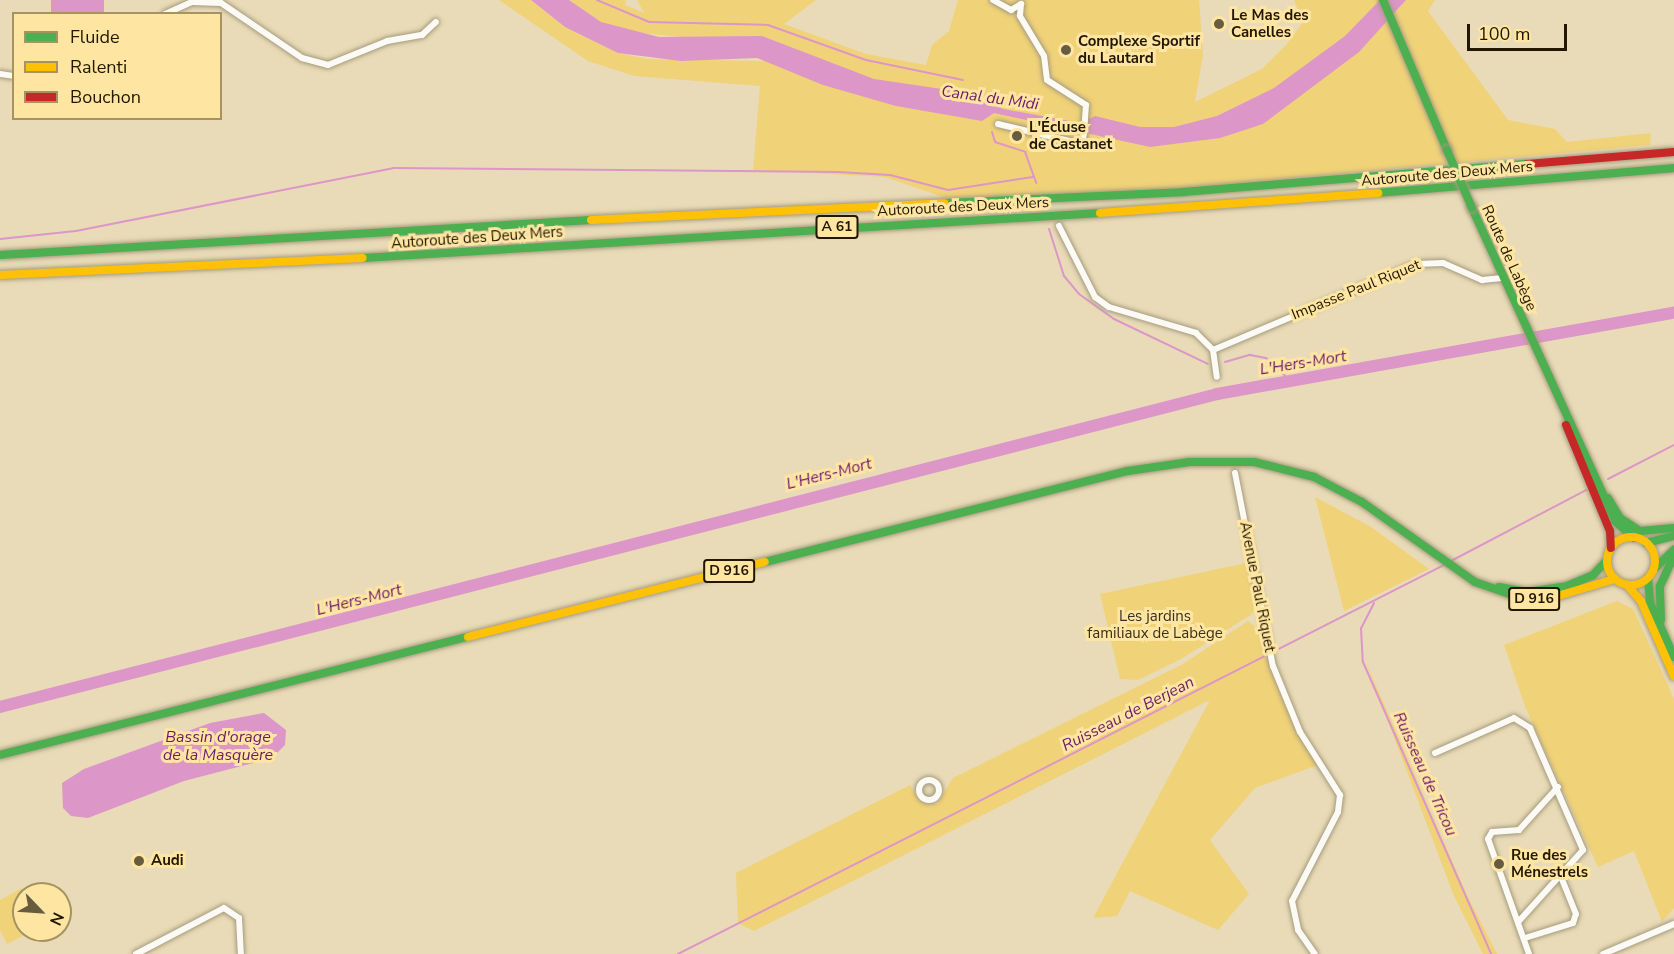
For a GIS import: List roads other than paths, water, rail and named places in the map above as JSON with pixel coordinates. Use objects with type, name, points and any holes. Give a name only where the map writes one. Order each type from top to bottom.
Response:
[{"type":"main road","name":"Route de Labège","points":[[1383,0],[1539,359],[1610,531],[1611,548]]},
{"type":"main road","name":"Autoroute des Deux Mers","points":[[0,255],[461,226],[1183,192],[1674,152]]},
{"type":"main road","name":"Autoroute des Deux Mers","points":[[0,274],[477,253],[1275,202],[1674,168]]},
{"type":"main road","name":"Route de Labège","points":[[1539,359],[1608,498],[1615,521],[1634,538]]},
{"type":"main road","name":"D 916","points":[[0,754],[1128,471],[1169,465],[1254,462],[1314,477],[1362,502],[1441,559],[1493,591],[1531,599],[1557,598],[1615,579]]},
{"type":"main road","points":[[1608,498],[1620,518],[1640,531],[1674,528]]},
{"type":"main road","points":[[1674,536],[1646,543],[1634,538],[1611,548],[1606,561],[1615,579],[1627,585],[1641,601],[1674,676]]},
{"type":"main road","points":[[1646,543],[1654,569]]},
{"type":"main road","points":[[1627,585],[1648,578],[1674,550]]},
{"type":"main road","points":[[1662,627],[1660,586],[1674,556]]},
{"type":"main road","name":"D 916","points":[[1458,570],[1509,590],[1546,591],[1584,580],[1606,561]]},
{"type":"main road","points":[[1648,578],[1650,603],[1674,657]]},
{"type":"street","points":[[993,0],[1020,16],[1044,56],[1047,80],[1082,100],[1087,117],[1082,144],[998,124]]},
{"type":"street","points":[[170,12],[192,2],[221,3],[302,58],[328,65],[387,41],[422,34],[436,22]]},
{"type":"street","points":[[1011,10],[1021,4],[1020,16]]},
{"type":"street","points":[[1059,226],[1089,290],[1101,302],[1189,329],[1213,350],[1217,376]]},
{"type":"street","name":"Impasse Paul Riquet","points":[[1213,350],[1417,264],[1443,262],[1482,280],[1502,278]]},
{"type":"street","name":"Avenue Paul Riquet","points":[[1235,473],[1266,644],[1273,666],[1300,732],[1340,795],[1338,812],[1292,901],[1298,930],[1315,954]]},
{"type":"street","points":[[1435,753],[1514,718],[1524,721],[1558,787],[1583,850],[1520,921]]},
{"type":"street","points":[[1529,954],[1520,921],[1488,839],[1492,832],[1519,830],[1558,787]]},
{"type":"street","points":[[1525,938],[1573,922],[1576,914],[1561,877]]},
{"type":"street","points":[[136,954],[224,908],[239,918],[241,954]]},
{"type":"street","points":[[1603,954],[1674,924]]},
{"type":"water","points":[[51,0],[104,0],[104,12],[51,12]]},
{"type":"water","points":[[531,0],[569,0],[601,22],[659,37],[762,36],[874,79],[976,94],[1003,109],[1081,123],[1095,116],[1140,127],[1174,127],[1217,116],[1274,88],[1345,36],[1380,0],[1406,0],[1359,52],[1263,124],[1220,138],[1150,147],[994,113],[982,121],[896,106],[823,85],[757,58],[681,61],[618,53],[565,27]]},
{"type":"water","name":"Bassin d'orage de la Masquère","points":[[264,713],[286,730],[285,745],[272,758],[184,781],[88,818],[71,816],[63,808],[62,783],[84,769],[210,723]]},
{"type":"waterway","name":"Canal du Midi","points":[[597,0],[649,22],[768,25],[866,60],[963,80]]},
{"type":"waterway","points":[[992,132],[995,142],[1025,152],[1036,183]]},
{"type":"waterway","points":[[0,239],[76,231],[393,168],[838,172],[890,175],[948,190],[1033,177]]},
{"type":"waterway","points":[[1049,229],[1064,276],[1079,294],[1114,319],[1208,364]]},
{"type":"waterway","name":"L'Hers-Mort","points":[[0,707],[1217,394],[1674,313]]},
{"type":"waterway","points":[[1225,362],[1250,355],[1266,358],[1292,382]]},
{"type":"waterway","name":"Ruisseau de Berjean","points":[[1608,479],[1674,445]]},
{"type":"waterway","name":"Ruisseau de Berjean","points":[[1451,561],[1586,490]]},
{"type":"waterway","name":"Ruisseau de Berjean","points":[[678,954],[1446,564]]},
{"type":"waterway","name":"Ruisseau de Tricou","points":[[1374,603],[1361,628],[1363,662],[1491,954]]},
{"type":"place","name":"Le Mas des Canelles","points":[[1219,24]]},
{"type":"place","name":"Complexe Sportif du Lautard","points":[[1066,50]]},
{"type":"place","name":"L'Écluse de Castanet","points":[[1017,136]]},
{"type":"place","name":"Audi","points":[[139,861]]},
{"type":"place","name":"Rue des Ménestrels","points":[[1499,864]]},
{"type":"park label","name":"Les jardins familiaux de Labège","points":[[1155,624]]}]
